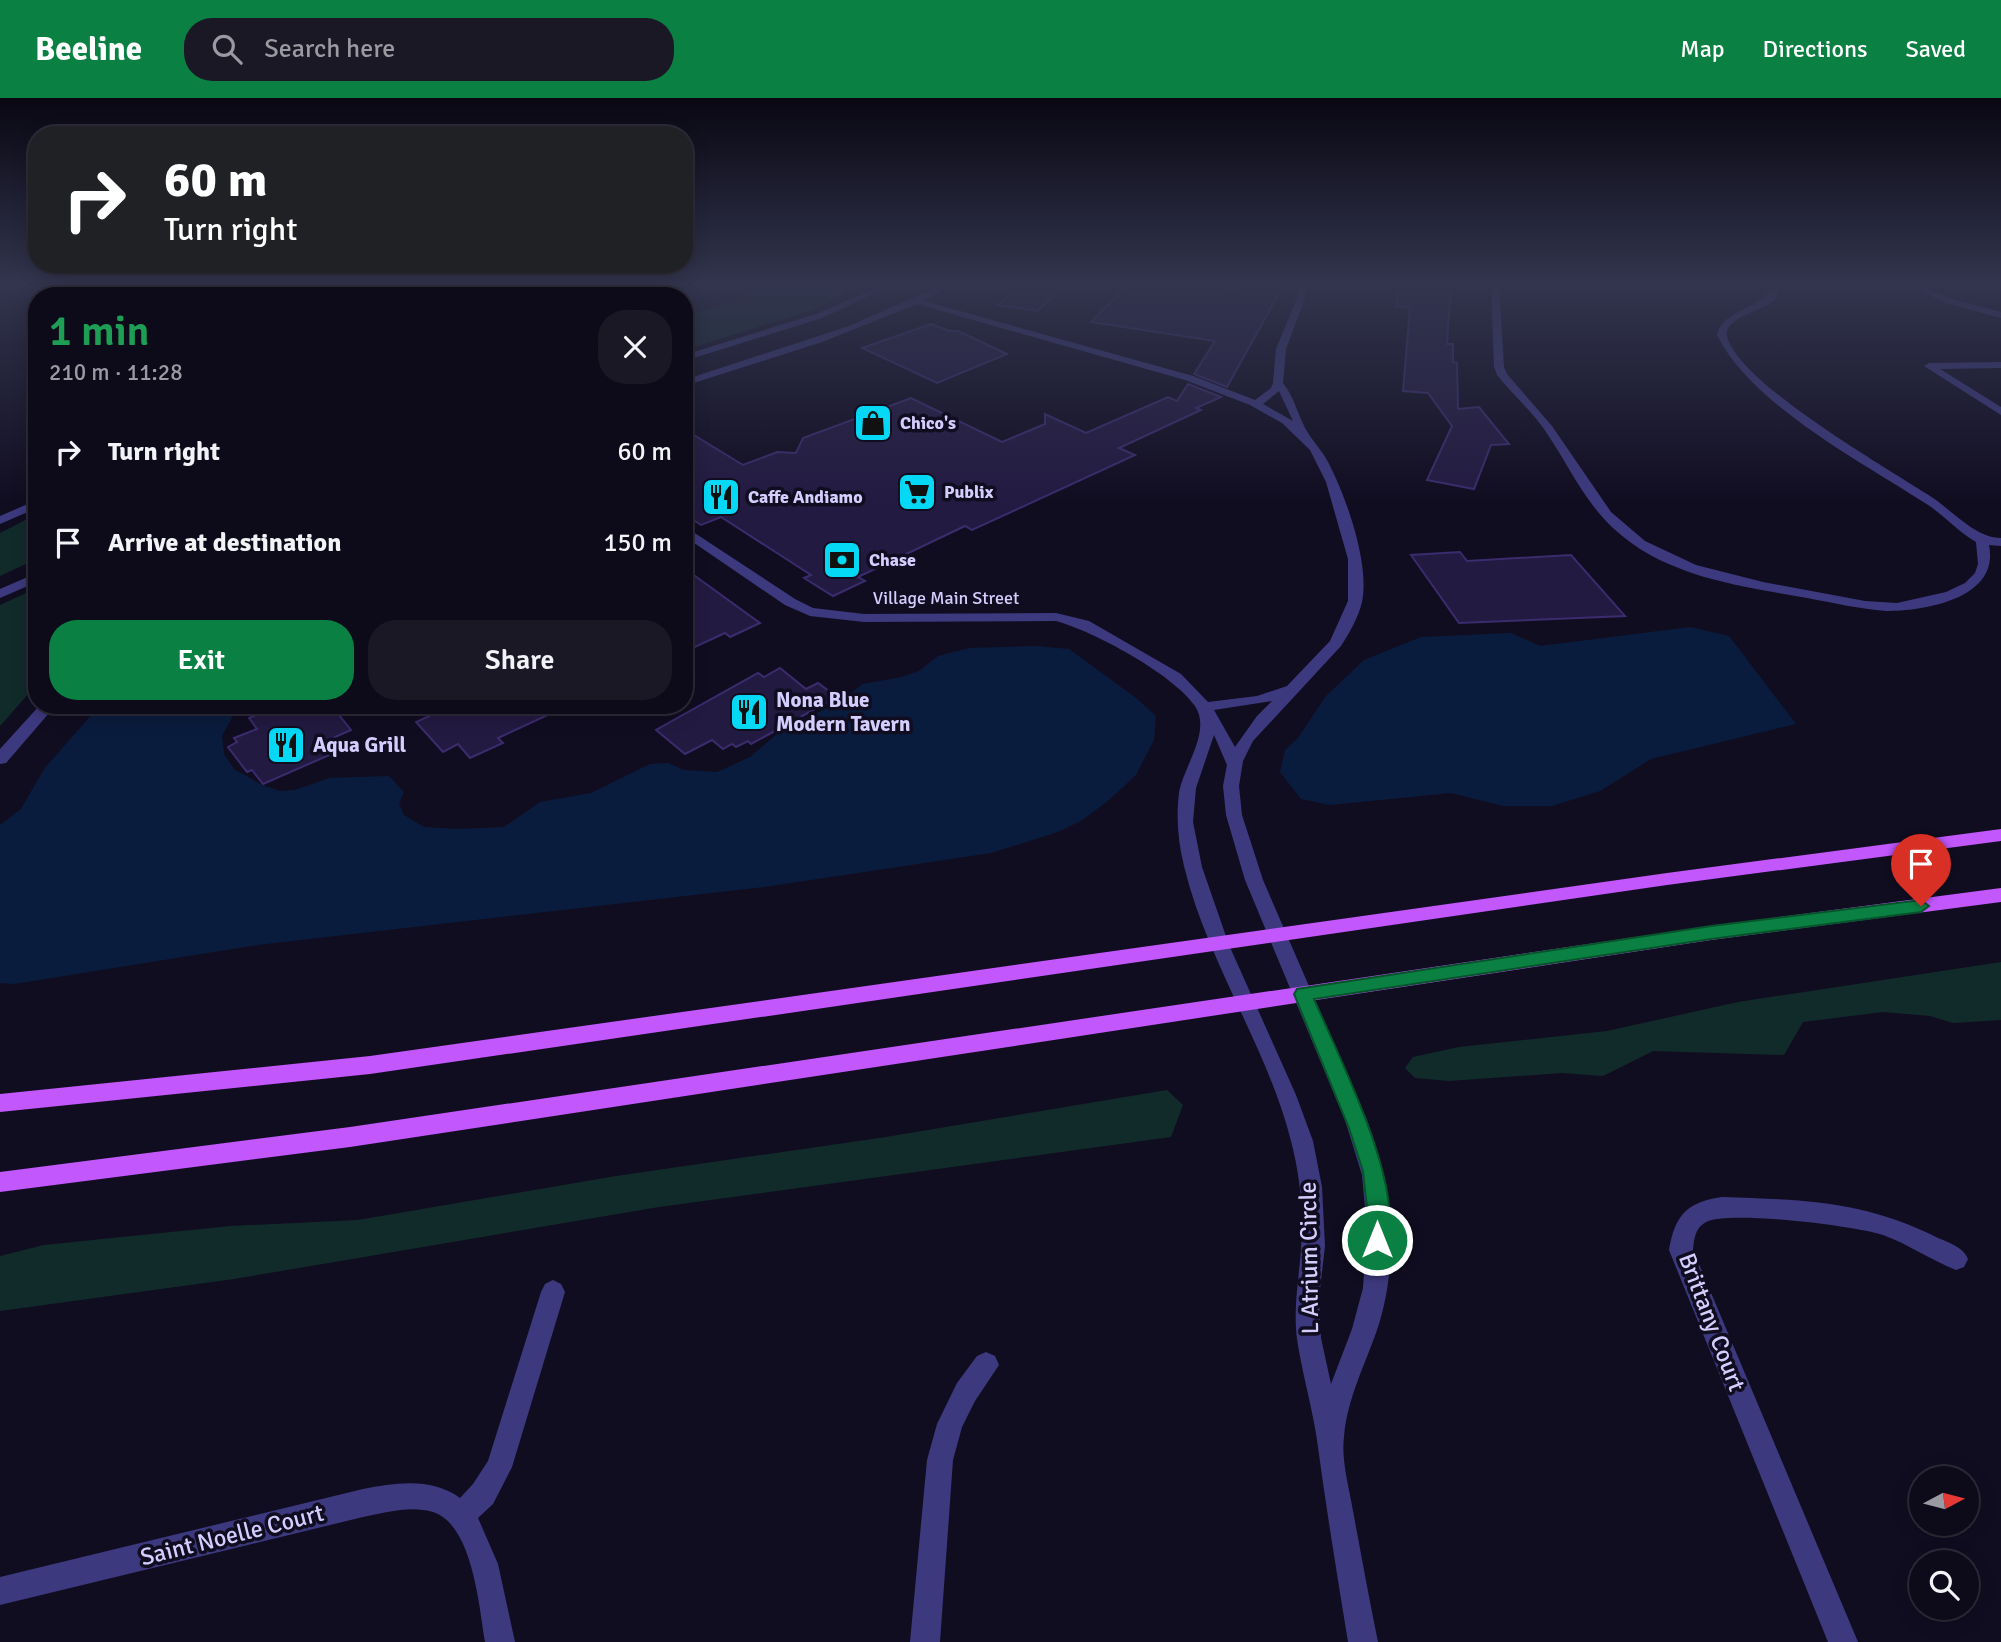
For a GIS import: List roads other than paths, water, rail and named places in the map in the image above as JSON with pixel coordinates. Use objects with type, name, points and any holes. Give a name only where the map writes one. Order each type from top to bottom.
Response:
[{"type":"main road","points":[[0,1102],[370,1065],[1667,879],[2001,835]]},
{"type":"main road","points":[[0,1182],[364,1135],[1711,933],[2001,895]]},
{"type":"street","points":[[693,380],[765,357]]},
{"type":"street","points":[[1114,357],[1182,376],[1255,405],[1304,436]]},
{"type":"street","points":[[1255,405],[1275,390],[1280,357]]},
{"type":"street","points":[[1499,357],[1502,375],[1554,436],[1595,502],[1612,522],[1653,551],[1712,574],[1736,580],[1845,601],[1897,607],[1961,592],[1975,584],[1982,573],[1986,554],[1982,541],[1948,513],[1816,427],[1778,398],[1735,357]]},
{"type":"street","points":[[2001,365],[1929,366],[2001,412]]},
{"type":"street","points":[[1233,762],[1254,727],[1335,646],[1350,622],[1358,595],[1355,561],[1333,488],[1323,464],[1304,436],[1288,396],[1278,383]]},
{"type":"street","points":[[0,520],[28,508]]},
{"type":"street","name":"Village Main Street","points":[[693,536],[790,602],[810,612],[864,618],[1056,617],[1073,620],[1177,677],[1204,708],[1222,736],[1233,762]]},
{"type":"street","points":[[1982,541],[2001,542]]},
{"type":"street","points":[[0,594],[28,581]]},
{"type":"street","points":[[1204,708],[1259,700],[1294,689]]},
{"type":"street","name":"L Atrium Circle","points":[[1204,708],[1207,730],[1188,788],[1185,822],[1193,867],[1220,945],[1286,1095],[1302,1140],[1311,1187],[1313,1246],[1307,1298],[1309,1338],[1330,1439],[1334,1479],[1363,1642]]},
{"type":"street","points":[[0,760],[41,714]]},
{"type":"street","name":"L Atrium Circle","points":[[1233,762],[1233,812],[1277,937],[1359,1128],[1373,1171],[1379,1217],[1375,1288],[1367,1329],[1339,1395],[1330,1439]]},
{"type":"street","name":"Brittany Court","points":[[1843,1642],[1681,1250],[1683,1231],[1693,1216],[1708,1209],[1832,1213],[1872,1221],[1913,1236],[1956,1259]]},
{"type":"street","points":[[500,1642],[479,1546],[461,1516],[483,1494],[499,1467],[553,1292]]},
{"type":"street","points":[[926,1642],[940,1460],[950,1424],[966,1392],[986,1365]]},
{"type":"street","name":"Saint Noelle Court","points":[[0,1591],[363,1503],[408,1497],[442,1501],[461,1516]]},
{"type":"water","points":[[1690,627],[1729,636],[1796,724],[1651,759],[1600,791],[1552,806],[1503,806],[1451,793],[1330,805],[1301,799],[1280,772],[1285,750],[1298,738],[1326,696],[1364,660],[1421,637],[1511,633],[1540,646]]},
{"type":"water","points":[[1036,646],[1069,649],[1136,698],[1156,716],[1154,740],[1136,775],[1081,821],[1058,832],[991,853],[764,887],[257,945],[14,984],[0,983],[0,825],[21,809],[44,769],[92,714],[234,714],[222,736],[224,754],[234,769],[262,785],[280,791],[295,790],[329,778],[389,776],[404,792],[399,803],[404,815],[424,827],[504,827],[540,802],[591,793],[650,764],[668,763],[684,770],[717,772],[750,757],[778,733],[842,700],[863,684],[902,677],[919,671],[938,656],[970,648]]},
{"type":"place","name":"Chico's","points":[[873,423]]},
{"type":"place","name":"Publix","points":[[917,492]]},
{"type":"place","name":"Caffe Andiamo","points":[[721,497]]},
{"type":"place","name":"Chase","points":[[842,560]]},
{"type":"place","name":"Nona Blue Modern Tavern","points":[[749,712]]},
{"type":"place","name":"Aqua Grill","points":[[286,745]]}]
